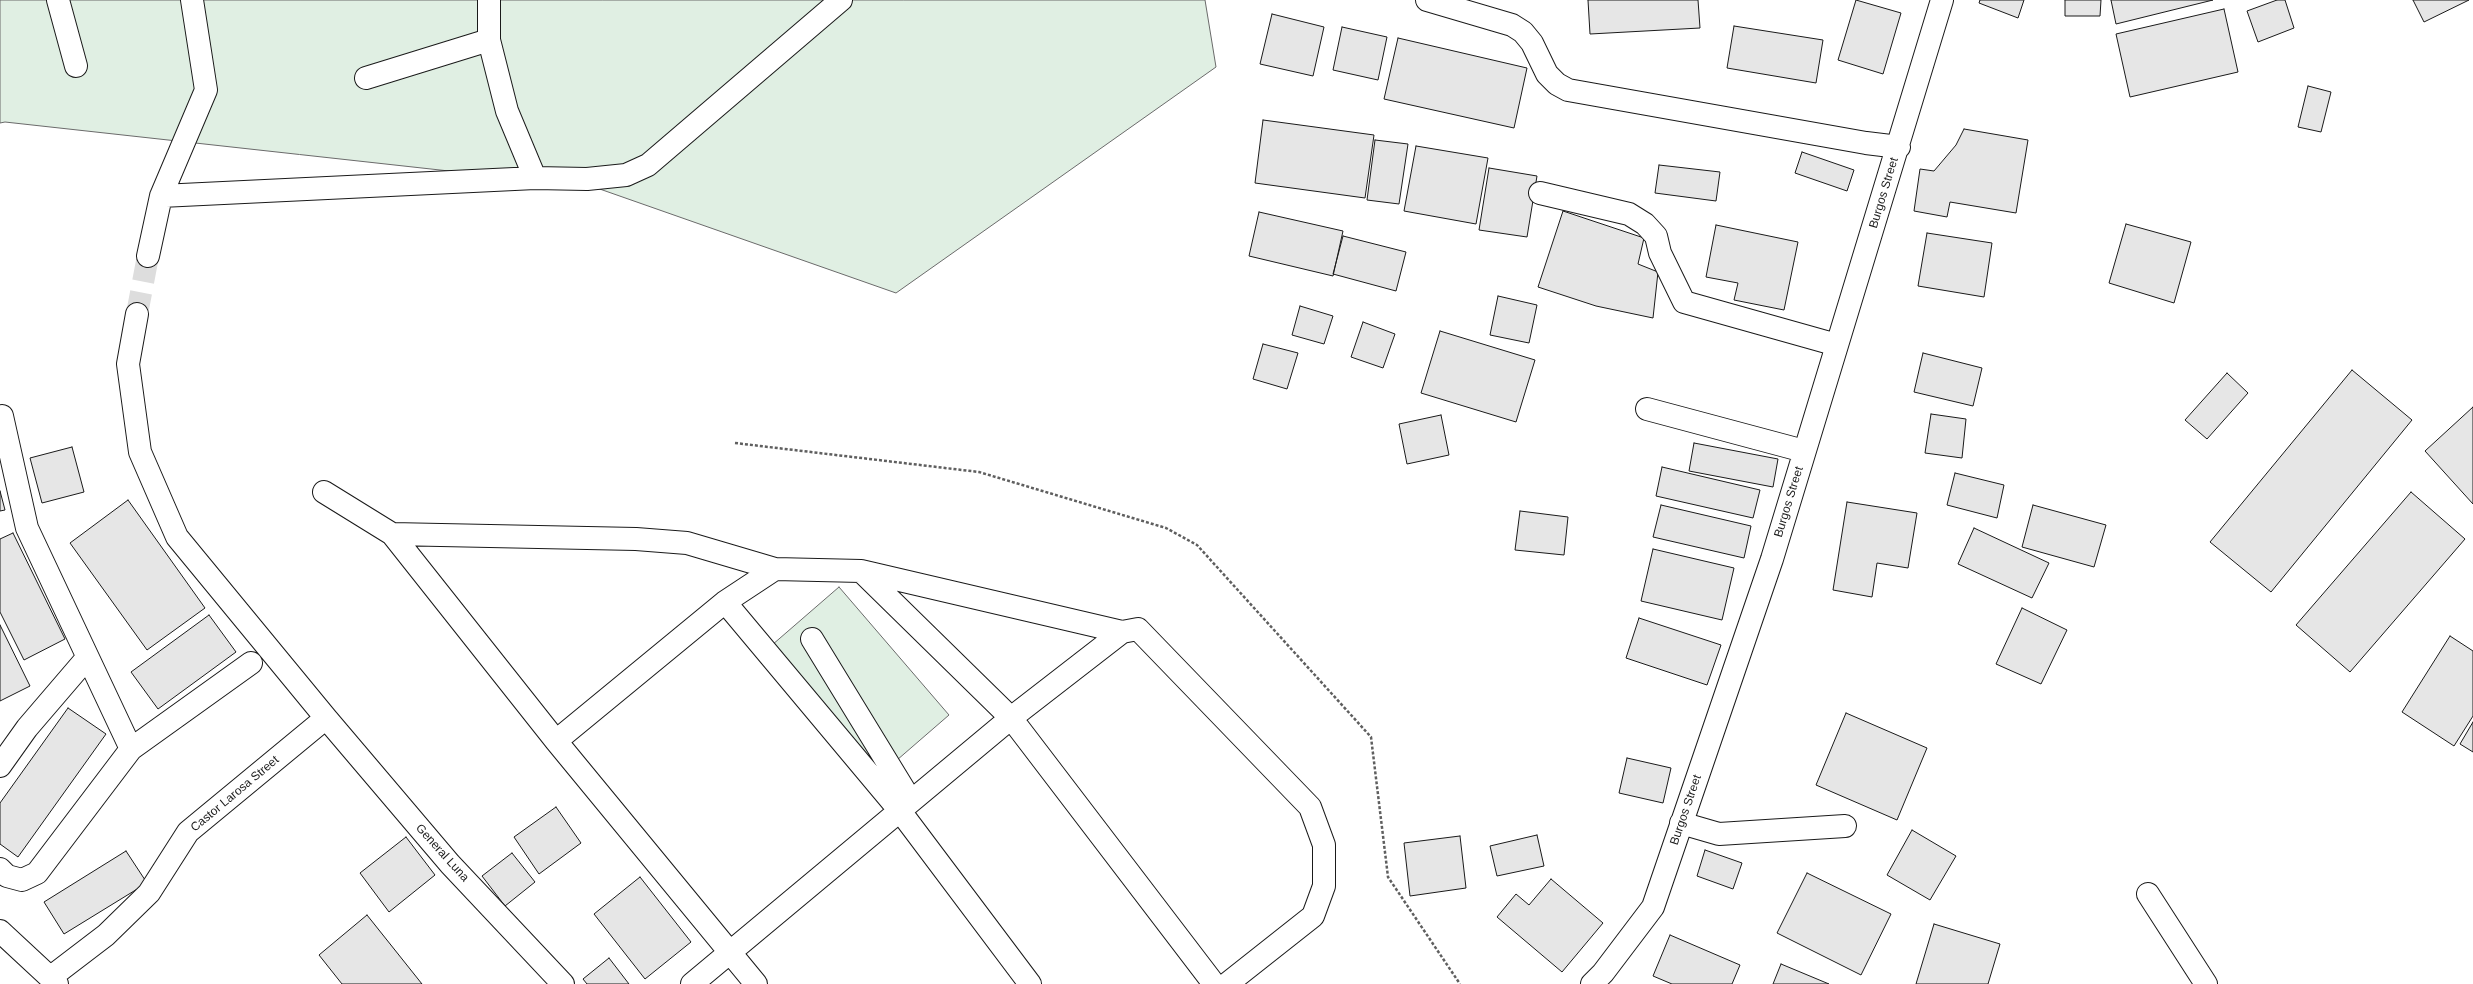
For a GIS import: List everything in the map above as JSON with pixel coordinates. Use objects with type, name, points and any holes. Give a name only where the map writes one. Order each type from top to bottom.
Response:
[{"type":"street","points":[[58,0],[76,66]]},
{"type":"street","points":[[148,256],[160,196],[206,90],[192,0]]},
{"type":"street","points":[[489,0],[489,40],[507,111],[535,178]]},
{"type":"street","points":[[160,196],[535,178],[587,179],[626,175],[648,165],[841,0]]},
{"type":"street","points":[[1427,0],[1512,25],[1523,32],[1532,43],[1547,74],[1557,84],[1568,90],[1866,143],[1899,147]]},
{"type":"street","name":"Burgos Street","points":[[1592,984],[1603,973],[1653,907],[1769,566],[1899,147],[1942,0]]},
{"type":"street","points":[[366,78],[489,40]]},
{"type":"street","points":[[1540,193],[1629,214],[1645,224],[1656,236],[1660,253],[1684,302],[1837,345]]},
{"type":"street","name":"General Luna","points":[[137,314],[128,364],[140,452],[177,537],[326,718],[450,864],[563,984]]},
{"type":"street","points":[[1647,409],[1804,451]]},
{"type":"street","points":[[2,416],[27,528],[131,749]]},
{"type":"street","points":[[324,492],[392,534],[556,741],[756,984]]},
{"type":"street","points":[[392,534],[628,539],[687,544],[775,569],[861,571],[1122,632],[1138,629],[1144,632],[1310,807],[1324,845],[1324,886],[1313,916],[1227,984]]},
{"type":"street","points":[[556,741],[725,602],[775,569]]},
{"type":"street","points":[[861,571],[1011,718],[1214,984]]},
{"type":"street","points":[[725,602],[905,806]]},
{"type":"street","points":[[692,984],[1011,718],[1122,632]]},
{"type":"street","points":[[812,639],[905,806],[1030,984]]},
{"type":"street","points":[[0,766],[27,728],[87,658]]},
{"type":"street","points":[[0,869],[7,876],[22,880],[37,873],[131,749],[251,662]]},
{"type":"street","name":"Castor Larosa Street","points":[[54,980],[106,935],[149,894],[188,832],[326,718]]},
{"type":"street","points":[[1681,823],[1719,834],[1845,826]]},
{"type":"street","points":[[2148,894],[2206,984]]},
{"type":"street","points":[[0,931],[54,980]]},
{"type":"green space","points":[[0,0],[1205,0],[1216,67],[896,293],[594,187],[5,122],[0,123]]},
{"type":"green space","points":[[839,587],[949,715],[882,773],[772,645]]},
{"type":"building","points":[[1588,0],[1698,0],[1700,28],[1590,34]]},
{"type":"building","points":[[1856,0],[1901,13],[1883,74],[1838,60]]},
{"type":"building","points":[[1980,0],[2024,0],[2018,18],[1979,3]]},
{"type":"building","points":[[2065,0],[2101,0],[2100,16],[2065,16]]},
{"type":"building","points":[[2111,0],[2213,0],[2116,24]]},
{"type":"building","points":[[2277,0],[2285,0],[2294,28],[2258,42],[2247,11]]},
{"type":"building","points":[[2413,0],[2469,0],[2424,22]]},
{"type":"building","points":[[2224,9],[2238,72],[2130,97],[2116,34]]},
{"type":"building","points":[[1272,14],[1324,27],[1313,76],[1260,64]]},
{"type":"building","points":[[1734,26],[1823,40],[1816,83],[1727,68]]},
{"type":"building","points":[[1342,27],[1387,37],[1378,80],[1333,70]]},
{"type":"building","points":[[1398,38],[1527,68],[1514,128],[1384,99]]},
{"type":"building","points":[[2308,86],[2331,92],[2321,132],[2298,127]]},
{"type":"building","points":[[1263,120],[1374,135],[1365,198],[1255,183]]},
{"type":"building","points":[[1964,129],[2028,140],[2016,213],[1950,202],[1947,217],[1914,211],[1920,169],[1934,171],[1956,145]]},
{"type":"building","points":[[1375,140],[1408,144],[1399,204],[1367,200]]},
{"type":"building","points":[[1416,146],[1488,158],[1476,224],[1404,211]]},
{"type":"building","points":[[1802,152],[1854,170],[1847,191],[1795,173]]},
{"type":"building","points":[[1659,165],[1720,172],[1716,201],[1655,193]]},
{"type":"building","points":[[1489,168],[1537,176],[1527,237],[1479,230]]},
{"type":"building","points":[[1563,211],[1644,238],[1638,264],[1658,272],[1653,318],[1596,306],[1538,287]]},
{"type":"building","points":[[1259,212],[1343,231],[1333,276],[1249,256]]},
{"type":"building","points":[[2126,224],[2191,242],[2174,303],[2109,283]]},
{"type":"building","points":[[1716,225],[1798,242],[1784,310],[1734,300],[1738,283],[1706,277]]},
{"type":"building","points":[[1927,233],[1992,243],[1984,297],[1918,286]]},
{"type":"building","points":[[1343,236],[1406,252],[1396,291],[1333,274]]},
{"type":"building","points":[[1498,296],[1537,305],[1529,343],[1490,335]]},
{"type":"building","points":[[1300,306],[1333,316],[1324,344],[1292,335]]},
{"type":"building","points":[[1363,322],[1395,334],[1383,368],[1351,357]]},
{"type":"building","points":[[1440,331],[1535,360],[1516,422],[1421,393]]},
{"type":"building","points":[[1263,344],[1298,353],[1287,389],[1253,379]]},
{"type":"building","points":[[1923,353],[1982,368],[1973,406],[1914,392]]},
{"type":"building","points":[[2352,370],[2412,420],[2271,592],[2210,542]]},
{"type":"building","points":[[2227,373],[2248,393],[2207,439],[2185,420]]},
{"type":"building","points":[[2473,407],[2473,504],[2425,451]]},
{"type":"building","points":[[1931,414],[1966,419],[1962,458],[1925,453]]},
{"type":"building","points":[[1441,415],[1449,455],[1407,464],[1399,424]]},
{"type":"building","points":[[1694,443],[1778,459],[1773,487],[1689,471]]},
{"type":"building","points":[[72,447],[84,492],[42,503],[30,458]]},
{"type":"building","points":[[1662,467],[1760,490],[1753,518],[1656,496]]},
{"type":"building","points":[[1955,473],[2004,485],[1997,518],[1947,505]]},
{"type":"building","points":[[0,491],[5,510],[0,511]]},
{"type":"building","points":[[2411,492],[2465,539],[2350,672],[2296,625]]},
{"type":"building","points":[[128,500],[205,608],[147,650],[70,543]]},
{"type":"building","points":[[1847,502],[1917,513],[1908,568],[1877,563],[1872,597],[1833,590]]},
{"type":"building","points":[[1661,505],[1751,526],[1744,558],[1653,537]]},
{"type":"building","points":[[2033,505],[2106,525],[2094,567],[2022,547]]},
{"type":"building","points":[[1520,511],[1568,517],[1564,555],[1515,550]]},
{"type":"building","points":[[1974,528],[2049,563],[2032,598],[1958,564]]},
{"type":"building","points":[[13,533],[65,639],[24,660],[0,612],[0,539]]},
{"type":"building","points":[[1653,549],[1734,568],[1722,620],[1641,601]]},
{"type":"building","points":[[2022,608],[2067,630],[2041,684],[1996,664]]},
{"type":"building","points":[[209,615],[236,652],[158,709],[131,672]]},
{"type":"building","points":[[1639,618],[1721,645],[1707,685],[1626,658]]},
{"type":"building","points":[[0,625],[30,686],[0,701]]},
{"type":"building","points":[[2450,636],[2473,651],[2473,716],[2454,746],[2402,712]]},
{"type":"building","points":[[68,708],[106,734],[18,857],[0,844],[0,803]]},
{"type":"building","points":[[1846,713],[1927,748],[1897,820],[1816,785]]},
{"type":"building","points":[[2473,722],[2473,752],[2460,744]]},
{"type":"building","points":[[1627,758],[1671,768],[1663,803],[1619,793]]},
{"type":"building","points":[[556,807],[581,843],[539,874],[514,837]]},
{"type":"building","points":[[1912,830],[1956,856],[1930,900],[1887,875]]},
{"type":"building","points":[[1537,835],[1544,866],[1497,876],[1490,846]]},
{"type":"building","points":[[1460,836],[1466,888],[1410,896],[1404,843]]},
{"type":"building","points":[[406,837],[435,875],[389,912],[360,873]]},
{"type":"building","points":[[1705,850],[1742,863],[1733,889],[1697,876]]},
{"type":"building","points":[[126,851],[147,883],[64,934],[44,902]]},
{"type":"building","points":[[512,853],[535,882],[505,906],[482,876]]},
{"type":"building","points":[[1807,873],[1891,914],[1861,975],[1777,933]]},
{"type":"building","points":[[640,877],[691,942],[645,979],[594,914]]},
{"type":"building","points":[[1551,879],[1603,923],[1562,972],[1497,917],[1516,894],[1529,905]]},
{"type":"building","points":[[367,915],[422,984],[342,984],[319,955]]},
{"type":"building","points":[[1934,924],[2000,944],[1988,984],[1916,984]]},
{"type":"building","points":[[1670,935],[1740,965],[1732,984],[1672,984],[1653,976]]},
{"type":"building","points":[[609,958],[629,984],[587,984],[583,979]]},
{"type":"building","points":[[1781,964],[1829,984],[1773,984]]},
{"type":"tunnel","points":[[137,314],[148,256]]}]
